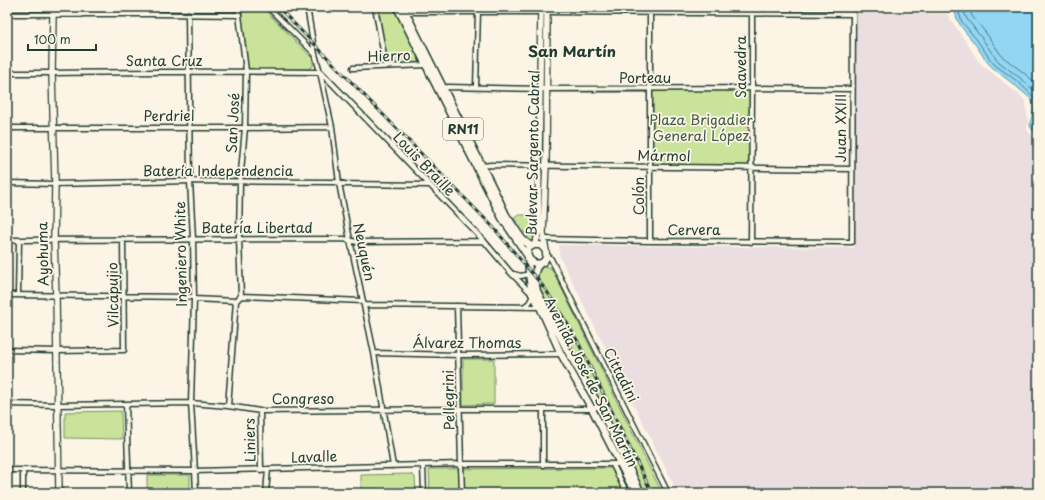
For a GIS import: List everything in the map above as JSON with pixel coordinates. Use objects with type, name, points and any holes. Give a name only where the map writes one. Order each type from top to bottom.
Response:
[{"type":"main road","name":"RN11","points":[[397,7],[403,11],[479,167],[502,218],[528,256]]},
{"type":"main road","name":"RN11","points":[[403,11],[427,65],[441,89]]},
{"type":"main road","name":"RN11","points":[[479,167],[506,215],[523,240],[536,242],[546,252]]},
{"type":"main road","points":[[536,242],[527,250],[528,256],[534,263],[541,263],[545,260],[546,252]]},
{"type":"main road","name":"Avenida José de San Martín","points":[[528,256],[529,274],[533,295],[561,354],[595,408],[641,493]]},
{"type":"main road","name":"Avenida José de San Martín","points":[[541,263],[537,267],[534,275],[537,291],[567,350],[635,493]]},
{"type":"street","points":[[80,7],[81,14]]},
{"type":"street","points":[[156,7],[156,14]]},
{"type":"street","name":"San José","points":[[238,7],[246,71],[245,128],[240,182],[239,238],[241,296]]},
{"type":"street","points":[[268,7],[316,54]]},
{"type":"street","name":"Neuquén","points":[[307,7],[332,127],[339,183],[374,353],[393,466]]},
{"type":"street","points":[[375,7],[386,67]]},
{"type":"street","name":"Colón","points":[[650,7],[650,241]]},
{"type":"street","points":[[403,11],[544,9],[650,13],[769,13],[769,7]]},
{"type":"street","points":[[476,87],[477,9]]},
{"type":"street","name":"Bulevar Sargento Cabral","points":[[544,9],[543,165],[536,242],[546,252]]},
{"type":"street","name":"Saavedra","points":[[751,242],[752,13]]},
{"type":"street","name":"Juan XXIII","points":[[769,13],[853,14],[852,242]]},
{"type":"street","points":[[7,14],[239,15]]},
{"type":"street","name":"Ayohuma","points":[[53,14],[52,73],[55,184],[54,240],[59,493]]},
{"type":"street","name":"Ingeniero White","points":[[188,14],[190,181],[194,298],[190,403],[196,493]]},
{"type":"street","name":"Hierro","points":[[353,68],[427,65]]},
{"type":"street","name":"Santa Cruz","points":[[7,73],[246,71],[320,72]]},
{"type":"street","name":"Louis Braille","points":[[320,72],[484,241],[511,273],[533,295]]},
{"type":"street","name":"Porteau","points":[[441,89],[448,87],[543,89],[852,89]]},
{"type":"street","name":"Perdriel","points":[[7,128],[332,127]]},
{"type":"street","name":"Mármol","points":[[479,167],[491,164],[852,169]]},
{"type":"street","name":"Batería Independencia","points":[[7,183],[55,184],[190,181],[334,182],[345,184],[429,185]]},
{"type":"street","name":"Batería Libertad","points":[[7,240],[239,238],[337,239],[357,242],[484,241]]},
{"type":"street","name":"Vilcapujio","points":[[57,351],[124,350],[123,239]]},
{"type":"street","points":[[18,295],[19,240]]},
{"type":"street","name":"Cervera","points":[[536,242],[852,242]]},
{"type":"street","name":"Cittadini","points":[[546,252],[551,259],[554,268],[668,493]]},
{"type":"street","points":[[541,263],[550,264],[554,268]]},
{"type":"street","points":[[511,273],[521,276],[529,274]]},
{"type":"street","points":[[7,295],[124,296],[236,301]]},
{"type":"street","points":[[524,307],[529,303],[533,295]]},
{"type":"street","points":[[228,406],[236,301],[241,296],[364,303],[540,307]]},
{"type":"street","name":"Pellegrini","points":[[457,306],[462,493]]},
{"type":"street","points":[[7,350],[57,351]]},
{"type":"street","name":"Álvarez Thomas","points":[[374,353],[459,355],[561,354]]},
{"type":"street","name":"Congreso","points":[[7,404],[58,405],[190,403],[228,406],[260,411],[595,408]]},
{"type":"street","points":[[126,404],[129,493]]},
{"type":"street","points":[[543,409],[543,465]]},
{"type":"street","name":"Liniers","points":[[260,411],[261,470]]},
{"type":"street","name":"Lavalle","points":[[7,470],[195,471],[461,464],[621,464]]},
{"type":"street","points":[[614,464],[627,493]]},
{"type":"street","points":[[423,465],[424,493]]},
{"type":"street","points":[[23,470],[23,493]]},
{"type":"street","name":"Liniers","points":[[266,493],[268,470]]},
{"type":"shaded area","points":[[857,13],[947,14],[980,63],[1025,100],[1028,122],[1027,130],[1036,140],[1038,147],[1038,493],[678,493],[560,257],[559,245],[854,248]]},
{"type":"green space","points":[[241,7],[262,7],[313,59],[313,66],[309,69],[247,70]]},
{"type":"green space","points":[[375,7],[397,7],[427,65],[386,67]]},
{"type":"green space","name":"Plaza Brigadier General López","points":[[752,88],[751,168],[650,166],[650,89]]},
{"type":"green space","points":[[519,215],[537,215],[534,240],[531,241],[529,239],[514,218]]},
{"type":"green space","points":[[544,266],[551,268],[555,275],[662,493],[644,493],[627,455],[552,306],[547,302],[540,289],[538,274],[539,269]]},
{"type":"green space","points":[[463,359],[494,359],[494,404],[463,405]]},
{"type":"green space","points":[[121,411],[122,439],[65,438],[65,412]]},
{"type":"green space","points":[[611,468],[623,493],[430,493],[429,469]]},
{"type":"green space","points":[[411,474],[415,477],[416,493],[361,493],[361,475]]},
{"type":"green space","points":[[147,475],[190,475],[190,493],[147,493]]},
{"type":"water","points":[[955,7],[1038,7],[1038,138],[1030,126],[1033,102],[990,65],[964,31],[956,17]]},
{"type":"railway","points":[[278,7],[493,227],[546,290],[577,340],[652,493]]},
{"type":"district","name":"San Martín","points":[[572,52]]}]
